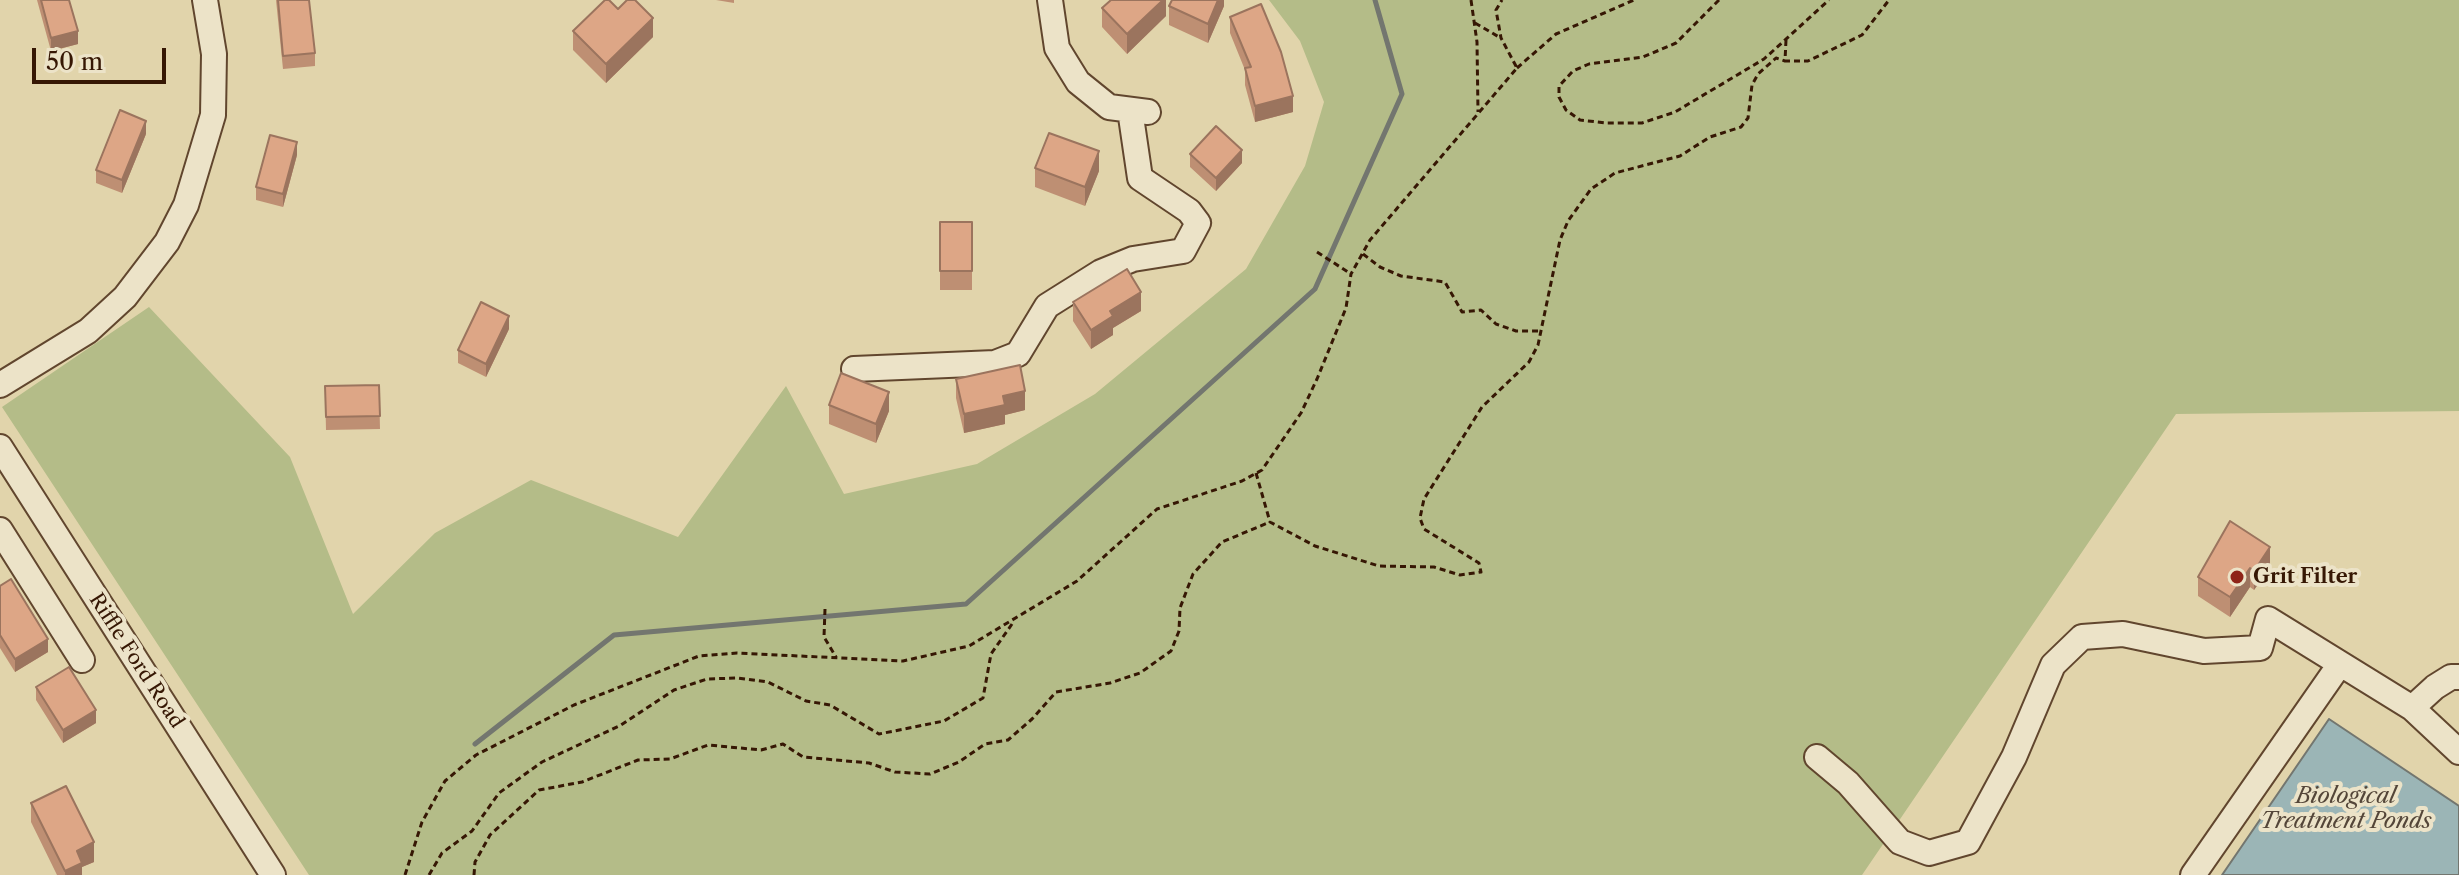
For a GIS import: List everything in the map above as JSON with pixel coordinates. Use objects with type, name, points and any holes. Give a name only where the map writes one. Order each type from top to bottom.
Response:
[{"type":"street","points":[[0,385],[88,331],[125,297],[167,242],[191,192],[213,115],[214,54],[205,0]]},
{"type":"street","points":[[854,369],[995,363],[1018,354],[1047,306],[1101,272],[1133,259],[1183,251],[1198,223],[1189,211],[1140,178],[1139,111],[1109,107],[1078,82],[1057,48],[1050,0]]},
{"type":"street","name":"Riffle Ford Road","points":[[0,447],[273,875]]},
{"type":"street","points":[[0,530],[82,660]]},
{"type":"street","points":[[1817,757],[1848,783],[1900,842],[1929,853],[1968,842],[2014,757],[2053,665],[2082,637],[2123,634],[2204,651],[2260,648],[2268,619],[2412,708],[2459,752]]},
{"type":"street","points":[[2193,875],[2340,664]]},
{"type":"street","points":[[2412,708],[2435,687],[2451,677],[2459,677]]},
{"type":"path","points":[[1471,0],[1475,23],[1478,115]]},
{"type":"path","points":[[1502,0],[1496,10],[1501,38],[1517,68]]},
{"type":"path","points":[[405,875],[422,822],[445,781],[476,755],[574,705],[699,656],[737,653],[836,657],[871,662],[933,657],[969,646],[1077,581],[1157,509],[1188,501],[1256,473],[1283,442],[1306,402],[1346,308],[1351,274],[1362,253],[1417,182],[1517,68],[1556,34],[1634,0]]},
{"type":"path","points":[[1719,0],[1676,43],[1643,57],[1589,64],[1573,71],[1559,86],[1559,97],[1566,110],[1580,120],[1642,123],[1675,112],[1734,74],[1764,59],[1829,0]]},
{"type":"path","points":[[1256,473],[1270,522],[1315,546],[1379,566],[1434,567],[1460,575],[1481,572],[1479,563],[1424,529],[1420,518],[1424,499],[1482,407],[1529,362],[1540,331],[1560,240],[1591,189],[1626,168],[1642,167],[1680,156],[1710,137],[1741,127],[1748,118],[1752,85],[1758,74],[1776,58],[1808,61],[1862,35],[1889,0]]},
{"type":"path","points":[[1475,23],[1501,38]]},
{"type":"path","points":[[1785,61],[1786,38]]},
{"type":"path","points":[[1317,252],[1351,274]]},
{"type":"path","points":[[1362,253],[1380,267],[1401,276],[1445,282],[1462,312],[1481,310],[1496,324],[1516,331],[1540,331]]},
{"type":"path","points":[[474,875],[475,862],[490,835],[539,790],[582,782],[638,760],[670,759],[708,745],[761,750],[783,744],[803,757],[869,763],[895,772],[930,774],[959,762],[985,744],[1008,740],[1056,692],[1110,683],[1140,673],[1171,651],[1179,631],[1180,608],[1193,574],[1222,542],[1270,522]]},
{"type":"path","points":[[825,609],[824,637],[836,657]]},
{"type":"path","points":[[429,875],[442,853],[472,831],[499,793],[542,762],[621,725],[674,690],[707,679],[768,682],[806,701],[830,705],[879,734],[944,721],[983,698],[991,654],[1015,621]]},
{"type":"green space","points":[[1269,0],[2459,0],[2459,411],[2176,414],[1862,875],[309,875],[2,407],[149,307],[290,457],[353,614],[435,533],[531,480],[678,537],[786,386],[844,494],[977,464],[1095,394],[1246,269],[1305,166],[1324,102],[1300,41]]},
{"type":"water","name":"Biological Treatment Ponds","points":[[2329,719],[2459,806],[2459,875],[2222,875]]},
{"type":"building","points":[[41,0],[69,0],[78,31],[51,38]]},
{"type":"building","points":[[278,0],[309,0],[315,53],[283,56]]},
{"type":"building","points":[[605,0],[618,9],[627,0],[635,0],[653,18],[606,64],[573,31]]},
{"type":"building","points":[[1111,0],[1163,0],[1127,34],[1102,8]]},
{"type":"building","points":[[1172,0],[1218,0],[1208,24],[1169,6]]},
{"type":"building","points":[[1261,4],[1281,52],[1293,96],[1255,106],[1245,68],[1251,67],[1230,17]]},
{"type":"building","points":[[120,110],[146,121],[122,180],[96,170]]},
{"type":"building","points":[[1216,126],[1242,150],[1216,178],[1190,154]]},
{"type":"building","points":[[1049,133],[1099,151],[1085,187],[1035,168]]},
{"type":"building","points":[[270,135],[297,142],[283,194],[256,187]]},
{"type":"building","points":[[940,222],[972,222],[972,271],[940,271]]},
{"type":"building","points":[[1127,269],[1141,292],[1110,311],[1113,316],[1091,330],[1073,302]]},
{"type":"building","points":[[481,302],[509,316],[486,364],[458,350]]},
{"type":"building","points":[[1020,365],[1025,391],[1003,396],[1005,405],[964,414],[956,379]]},
{"type":"building","points":[[841,373],[889,392],[876,424],[829,405]]},
{"type":"building","points":[[379,385],[380,416],[326,417],[325,386]]},
{"type":"building","points":[[2230,521],[2270,547],[2254,571],[2250,568],[2230,597],[2198,577]]},
{"type":"building","points":[[11,579],[48,639],[15,659],[0,635],[0,586]]},
{"type":"building","points":[[69,667],[96,710],[63,730],[36,687]]},
{"type":"building","points":[[66,786],[94,842],[77,851],[82,863],[65,871],[31,803]]},
{"type":"waterway","points":[[475,744],[614,635],[966,604],[1315,289],[1402,94],[1375,0]]},
{"type":"place","name":"Grit Filter","points":[[2237,577]]}]
